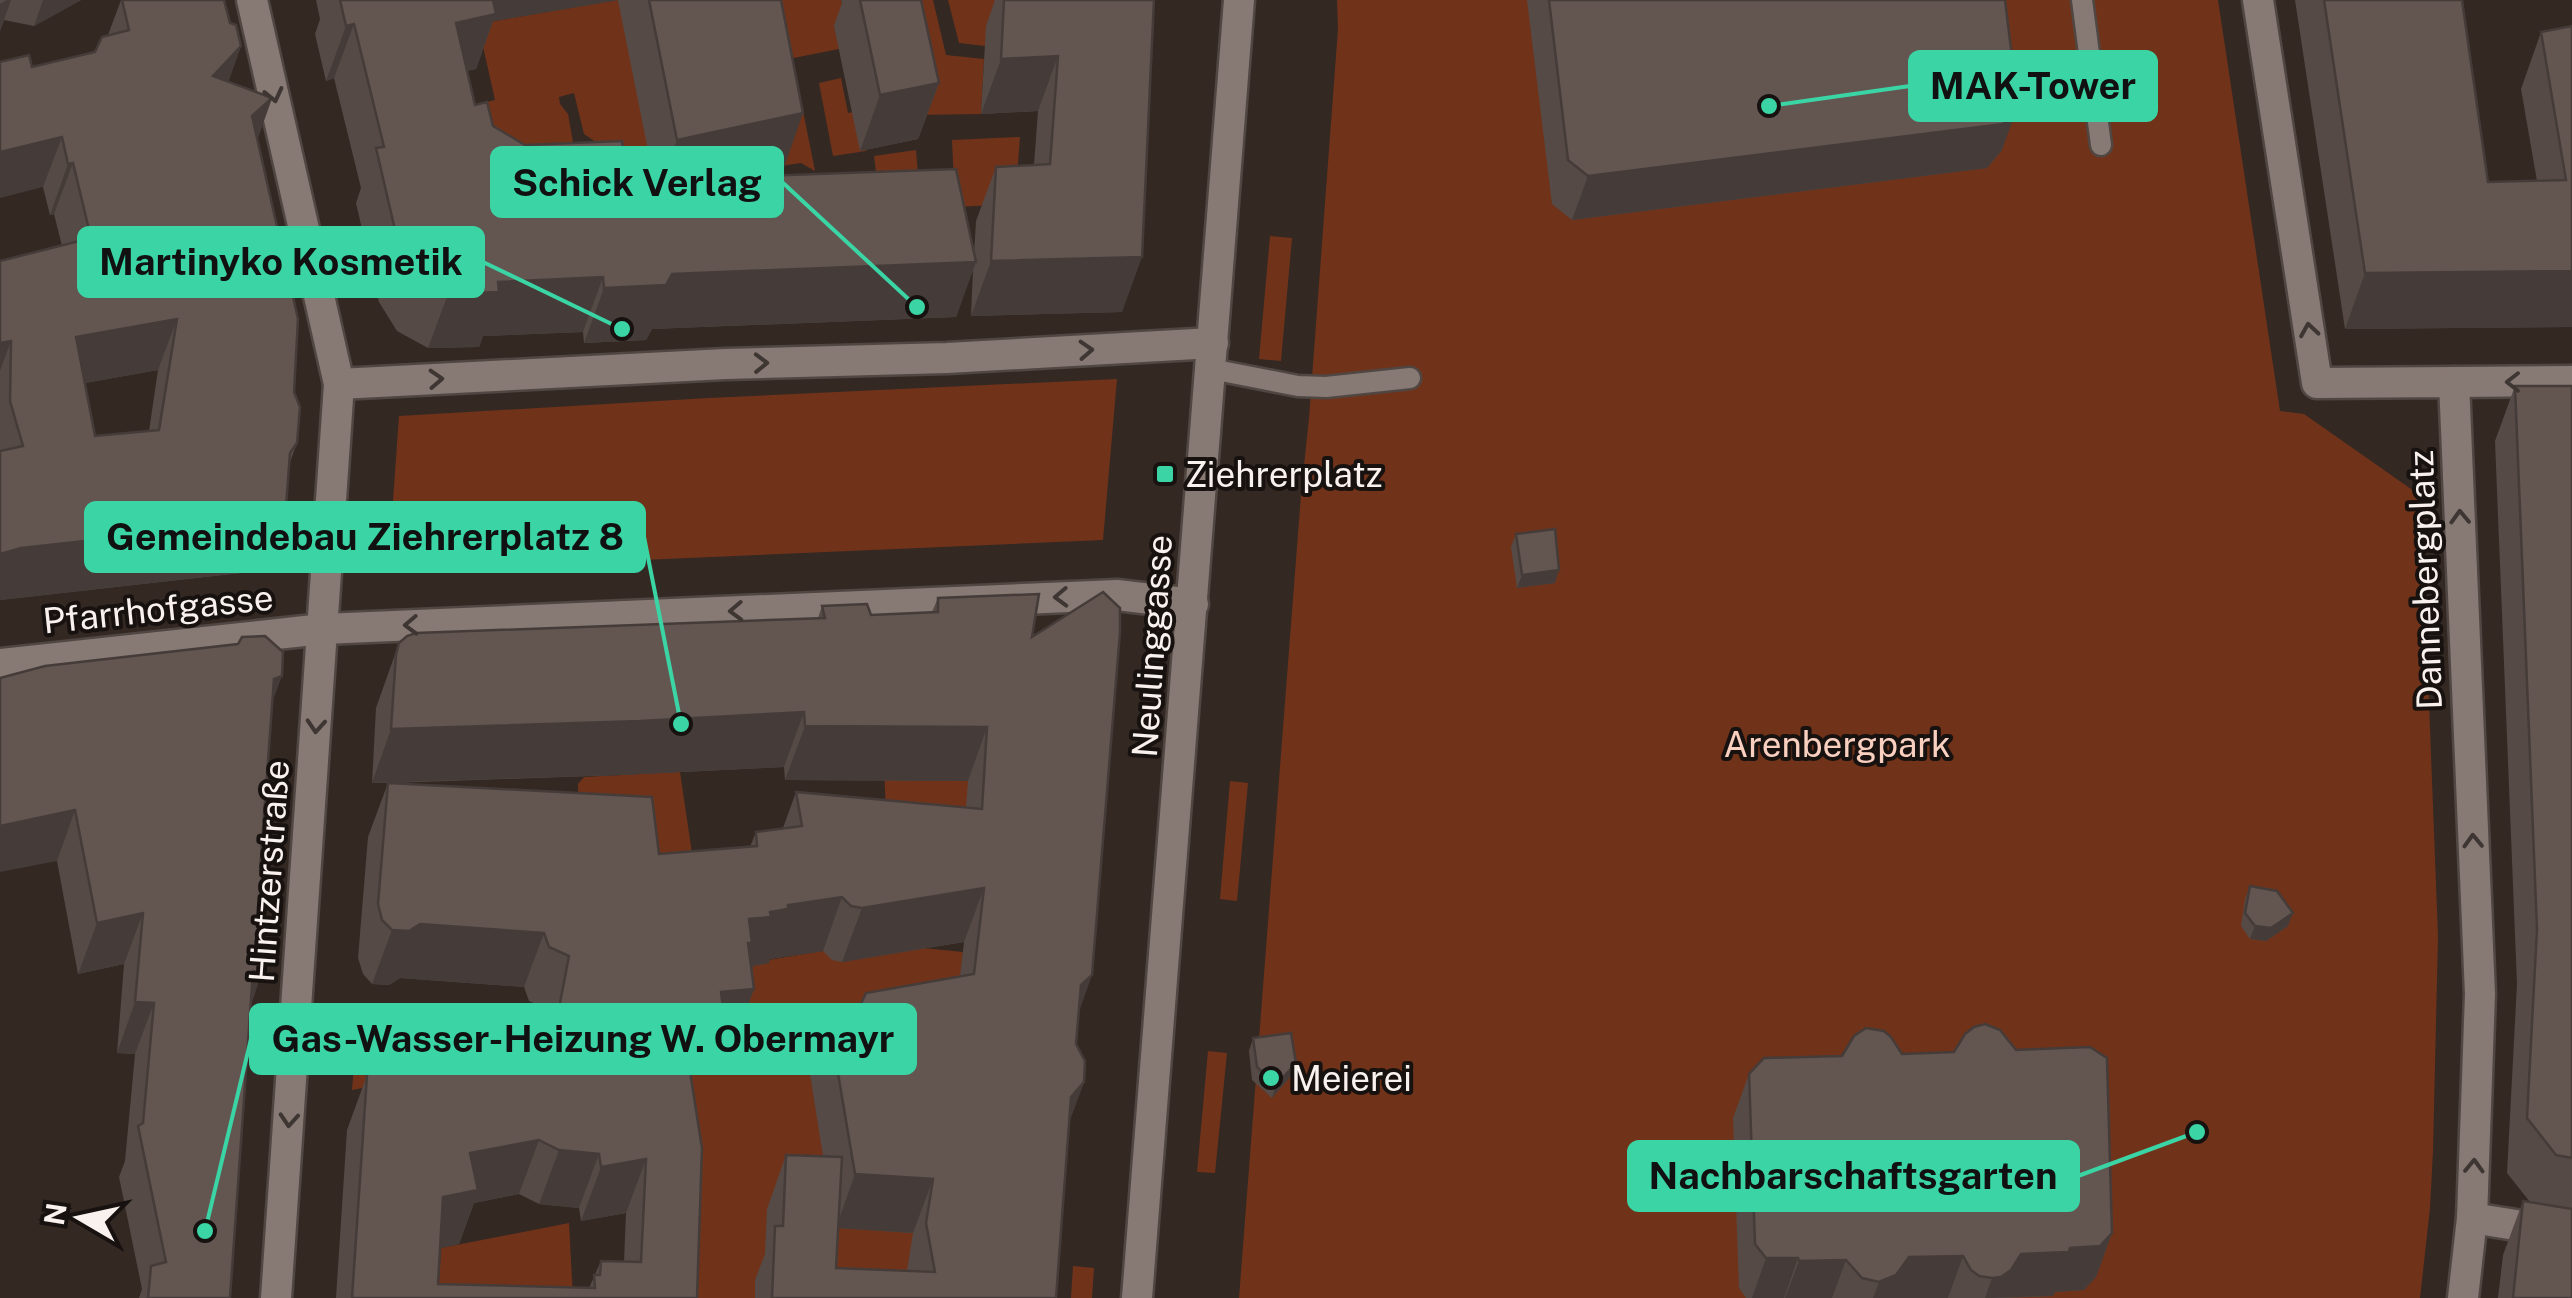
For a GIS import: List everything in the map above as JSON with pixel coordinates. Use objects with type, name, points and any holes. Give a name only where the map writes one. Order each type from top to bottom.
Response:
[{"type":"street","points":[[252,0],[339,384],[323,629],[1116,595],[1193,604]]},
{"type":"street","name":"Neulinggasse","points":[[1137,1298],[1239,0]]},
{"type":"street","points":[[2258,0],[2317,383],[2572,382]]},
{"type":"street","points":[[339,384],[724,364],[1212,356]]},
{"type":"street","name":"Dannebergplatz","points":[[2454,382],[2480,994],[2472,1218],[2463,1298]]},
{"type":"street","name":"Pfarrhofgasse","points":[[0,664],[323,629]]},
{"type":"street","name":"Hintzerstraße","points":[[276,1298],[323,629]]},
{"type":"street","points":[[2472,1218],[2572,1234]]},
{"type":"lane","points":[[2082,0],[2100,145]]},
{"type":"lane","points":[[1212,356],[1298,386],[1410,378]]},
{"type":"green space","points":[[618,0],[717,120],[632,207],[621,159],[584,134],[574,93],[559,97],[568,114],[573,142],[612,165],[615,185],[444,112],[495,100],[478,24]]},
{"type":"green space","points":[[739,0],[841,0],[846,23],[839,49],[763,64]]},
{"type":"green space","points":[[888,0],[933,0],[946,55],[984,59],[981,114],[913,115]]},
{"type":"green space","points":[[948,0],[1034,0],[985,46],[959,43]]},
{"type":"green space","name":"Arenbergpark","points":[[1337,0],[2218,0],[2280,411],[2304,414],[2421,496],[2438,936],[2433,1151],[2420,1298],[1239,1298],[1309,418]]},
{"type":"green space","points":[[841,78],[848,113],[858,111],[866,151],[833,156],[819,83]]},
{"type":"green space","points":[[798,86],[815,171],[801,163],[780,166],[768,92]]},
{"type":"green space","points":[[1020,137],[1015,204],[955,207],[952,140]]},
{"type":"green space","points":[[916,150],[920,200],[879,195],[874,156]]},
{"type":"green space","points":[[1270,236],[1292,238],[1281,361],[1259,359]]},
{"type":"green space","points":[[1117,379],[1103,540],[388,571],[399,416]]},
{"type":"green space","points":[[1004,765],[965,823],[887,833],[884,769],[914,768],[915,781],[927,781]]},
{"type":"green space","points":[[680,772],[698,894],[579,833],[578,784],[584,777]]},
{"type":"green space","points":[[1230,781],[1248,783],[1237,901],[1220,899]]},
{"type":"green space","points":[[902,946],[963,952],[932,1234],[906,1277],[755,1281],[755,1298],[687,1298],[665,1068],[701,1046],[750,966],[823,951],[842,962],[901,952]]},
{"type":"green space","points":[[359,1003],[526,1015],[523,1057],[352,1090]]},
{"type":"green space","points":[[1208,1051],[1227,1053],[1215,1173],[1197,1172]]},
{"type":"green space","points":[[569,1223],[573,1298],[438,1298],[441,1248]]},
{"type":"green space","points":[[1073,1266],[1094,1268],[1092,1298],[1071,1298]]},
{"type":"building","points":[[122,0],[224,0],[241,46],[213,76],[272,98],[252,116],[298,319],[294,392],[300,407],[297,443],[290,453],[285,519],[21,548],[0,554],[0,451],[23,446],[10,401],[11,341],[0,343],[0,261],[91,238],[73,163],[68,164],[62,137],[0,152],[0,62],[29,55],[32,67],[95,52],[102,37],[129,30]],"holes":[[[177,319],[159,430],[95,436],[76,337]]]},
{"type":"building","points":[[340,0],[493,0],[496,14],[456,23],[475,105],[487,102],[493,126],[525,145],[622,141],[626,181],[956,169],[976,262],[672,274],[666,285],[604,288],[603,277],[498,282],[499,292],[448,294],[417,277],[399,247],[376,148],[384,147],[354,24],[346,26]]},
{"type":"building","points":[[649,0],[781,0],[803,113],[677,140]]},
{"type":"building","points":[[860,0],[921,0],[939,83],[880,95]]},
{"type":"building","points":[[1004,0],[1154,0],[1142,257],[991,261],[996,167],[1050,164],[1058,56],[1001,59]]},
{"type":"building","points":[[1549,0],[2005,0],[2018,106],[2003,124],[1588,176],[1568,160]]},
{"type":"building","points":[[2324,0],[2462,0],[2488,182],[2566,180],[2541,32],[2572,26],[2572,271],[2365,273]]},
{"type":"building","points":[[2515,386],[2572,386],[2572,1158],[2556,1155],[2527,1118],[2537,929]]},
{"type":"building","points":[[1555,529],[1559,570],[1522,575],[1516,534]]},
{"type":"building","points":[[1103,592],[1120,608],[1092,975],[1081,985],[1076,1044],[1085,1061],[1084,1082],[1071,1097],[1056,1298],[772,1298],[775,1226],[783,1226],[786,1155],[842,1157],[836,1268],[935,1272],[926,1223],[933,1179],[855,1174],[828,1014],[858,1010],[866,993],[974,974],[984,888],[862,908],[851,906],[842,897],[788,905],[788,909],[770,912],[771,917],[749,919],[754,989],[721,992],[723,1008],[685,1014],[702,1148],[697,1298],[352,1298],[367,1075],[373,1064],[382,1058],[418,1066],[449,1047],[470,1050],[540,1036],[545,1027],[556,1024],[569,956],[549,947],[544,933],[420,924],[409,931],[392,930],[382,920],[378,904],[388,783],[652,797],[659,854],[757,846],[756,832],[802,826],[796,792],[982,809],[987,727],[805,726],[804,712],[391,729],[399,643],[416,633],[825,618],[822,606],[867,604],[871,615],[938,612],[938,598],[1039,594],[1032,637]],"holes":[[[539,1140],[559,1150],[599,1154],[601,1167],[646,1159],[641,1262],[601,1261],[600,1275],[594,1275],[595,1288],[438,1284],[443,1197],[478,1190],[470,1153]]]},
{"type":"building","points":[[265,636],[283,652],[282,676],[274,679],[260,870],[268,870],[262,972],[253,971],[230,1298],[148,1298],[151,1266],[166,1262],[138,1126],[143,1123],[154,1003],[135,1002],[143,913],[97,923],[75,810],[0,826],[0,678],[45,666],[238,644],[242,637]]},
{"type":"building","points":[[2250,886],[2277,891],[2293,913],[2271,928],[2255,926],[2245,913]]},
{"type":"building","points":[[1985,1024],[2000,1030],[2016,1050],[2090,1047],[2107,1058],[2112,1233],[2100,1246],[2021,1254],[2011,1270],[1992,1278],[1971,1270],[1963,1256],[1909,1257],[1896,1275],[1879,1282],[1862,1278],[1846,1260],[1766,1258],[1755,1244],[1749,1074],[1764,1058],[1842,1056],[1854,1036],[1866,1028],[1884,1031],[1902,1054],[1954,1052],[1965,1034]]},
{"type":"building","points":[[1291,1033],[1296,1063],[1276,1085],[1257,1067],[1253,1038]]},
{"type":"building","points":[[2523,1201],[2572,1209],[2572,1298],[2513,1298]]},
{"type":"place","name":"MAK-Tower","points":[[1769,106]]},
{"type":"place","name":"Schick Verlag","points":[[917,307]]},
{"type":"place","name":"Martinyko Kosmetik","points":[[622,329]]},
{"type":"place","name":"Ziehrerplatz","points":[[1165,474]]},
{"type":"place","name":"Gemeindebau Ziehrerplatz 8","points":[[681,724]]},
{"type":"place","name":"Meierei","points":[[1271,1078]]},
{"type":"place","name":"Nachbarschaftsgarten","points":[[2197,1132]]},
{"type":"place","name":"Gas-Wasser-Heizung W. Obermayr","points":[[205,1231]]}]
